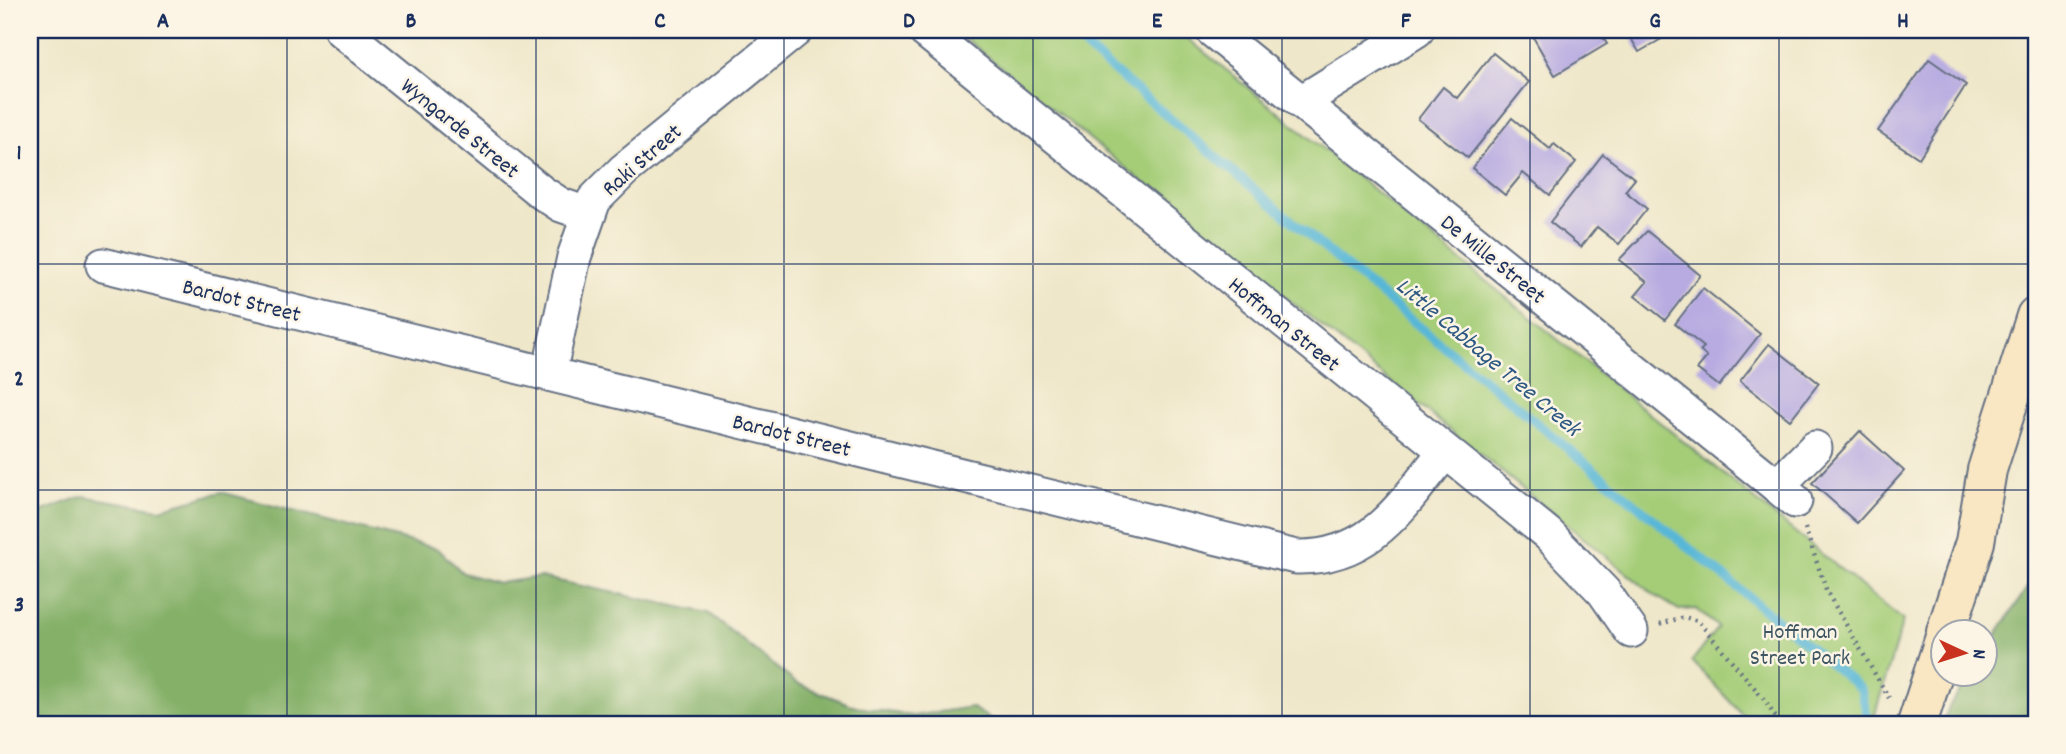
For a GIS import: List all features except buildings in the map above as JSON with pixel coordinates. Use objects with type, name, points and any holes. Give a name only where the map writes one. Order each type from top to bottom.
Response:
[{"type":"main road","points":[[1950,618],[1975,541],[1987,470],[2036,316]]},
{"type":"main road","points":[[1975,541],[2000,498],[2036,391]]},
{"type":"main road","points":[[1912,708],[1930,670]]},
{"type":"street","name":"Wyngarde Street","points":[[341,30],[541,192],[561,205],[587,214]]},
{"type":"street","name":"Raki Street","points":[[549,374],[574,257],[594,200],[624,170],[796,30]]},
{"type":"street","name":"Hoffman Street","points":[[924,30],[1444,453],[1548,534],[1605,592],[1631,631]]},
{"type":"street","name":"De Mille Street","points":[[1212,30],[1786,494]]},
{"type":"street","points":[[1301,102],[1417,30]]},
{"type":"street","name":"Bardot Street","points":[[103,265],[1296,557],[1335,555],[1368,539],[1408,498],[1444,453]]},
{"type":"street","points":[[1786,494],[1815,449]]},
{"type":"path","points":[[1786,494],[1827,592],[1912,708]]},
{"type":"path","points":[[1631,631],[1685,617],[1698,621],[1763,698],[1780,724]]},
{"type":"path","points":[[2032,724],[2036,696]]},
{"type":"green space","name":"Hoffman Street Park","points":[[955,30],[1177,30],[1903,620],[1872,724],[1751,724],[1692,661],[1718,627],[1696,609],[1679,610],[1654,595]]},
{"type":"green space","points":[[221,492],[438,549],[463,573],[499,583],[540,577],[708,613],[796,683],[857,707],[913,716],[971,707],[998,724],[30,724],[30,509],[40,512],[83,496],[160,509]]},
{"type":"green space","points":[[2036,574],[2036,724],[1942,724],[1962,688],[2000,688],[2000,629]]},
{"type":"waterway","name":"Little Cabbage Tree Creek","points":[[1065,30],[1336,258],[1861,689],[1869,724]]}]
